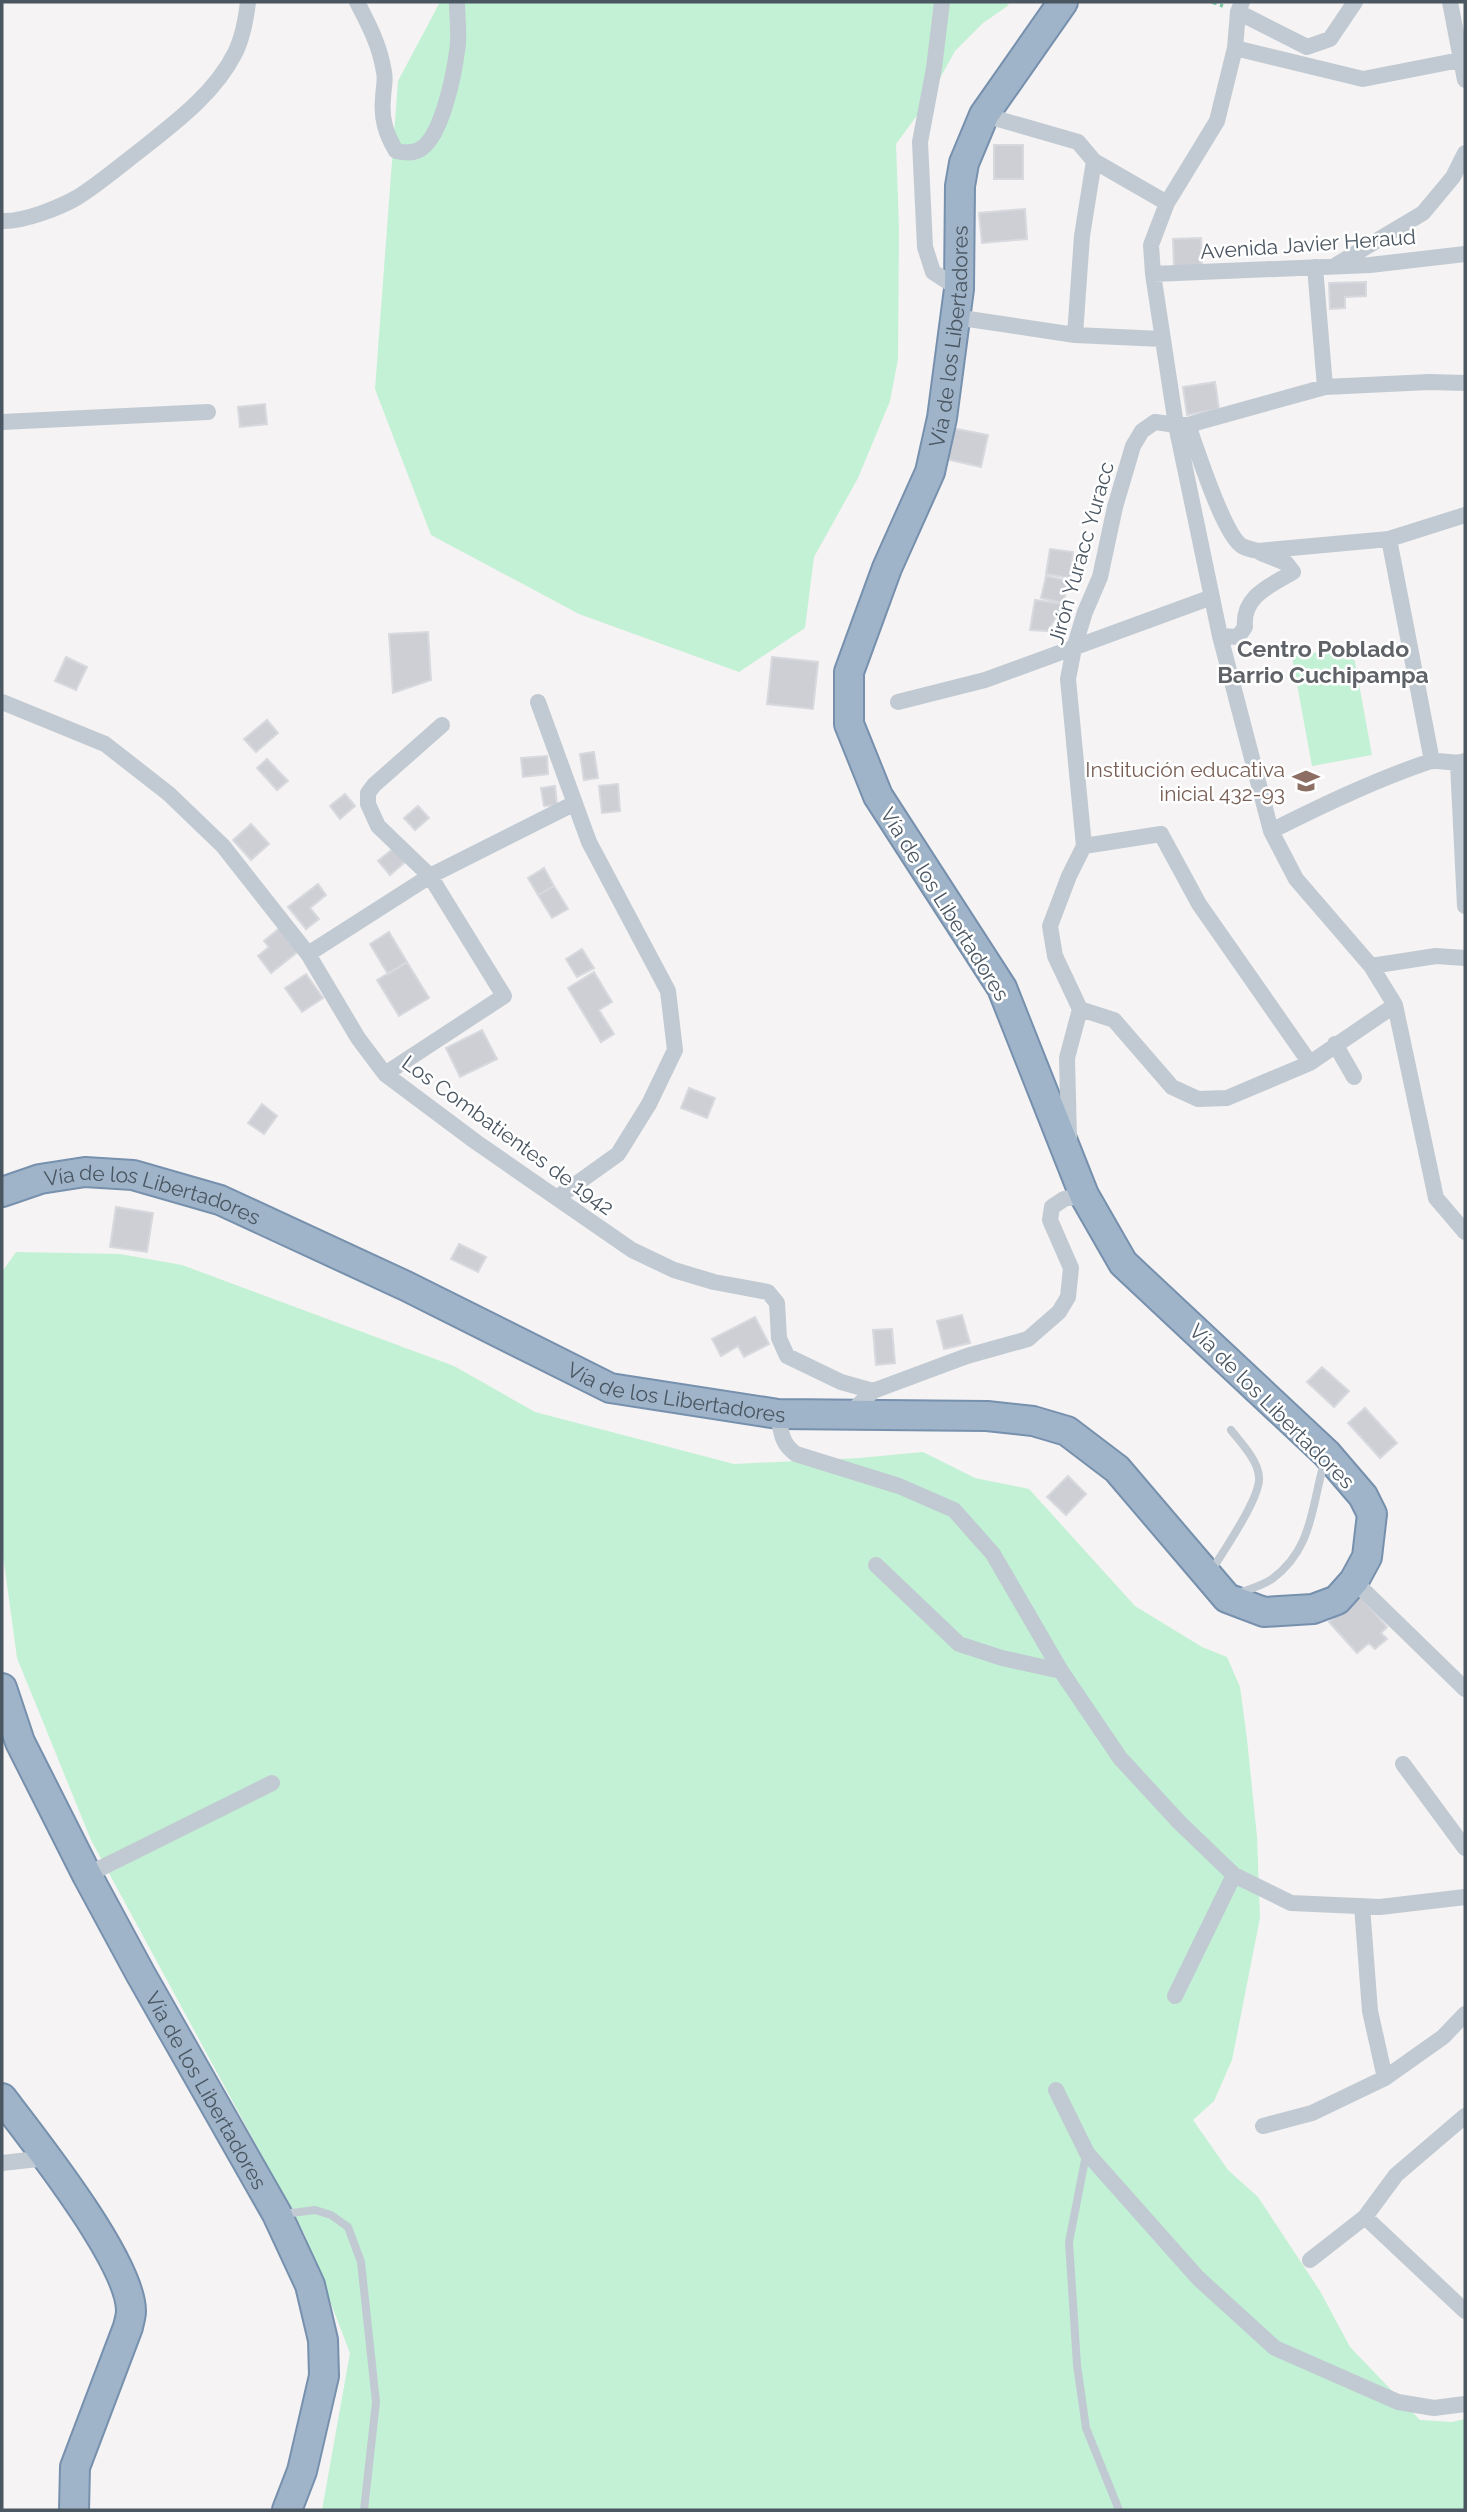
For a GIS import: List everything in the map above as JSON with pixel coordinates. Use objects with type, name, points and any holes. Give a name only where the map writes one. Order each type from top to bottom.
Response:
[{"type":"highway","name":"Vía de los Libertadores","points":[[2,1192],[40,1179],[86,1172],[133,1175],[220,1200],[405,1286],[610,1388],[778,1414],[987,1416],[1033,1422],[1068,1431],[1117,1469],[1227,1598],[1264,1612],[1313,1609],[1337,1600],[1354,1581],[1367,1557],[1373,1514],[1363,1496],[1327,1454],[1123,1263],[1084,1195],[1002,988],[878,796],[849,724],[849,671],[887,568],[930,472],[942,418],[959,289],[960,187],[964,163],[984,115],[1063,2]]},
{"type":"highway","name":"Vía de los Libertadores","points":[[2,1688],[20,1742],[88,1875],[140,1973],[277,2214],[310,2284],[323,2340],[324,2376],[302,2471],[287,2510]]},
{"type":"highway","points":[[2,2098],[101,2237],[123,2280],[131,2309],[128,2327],[75,2467],[74,2510]]},
{"type":"street","points":[[2,221],[39,214],[76,198],[119,167],[207,94],[235,54],[246,21],[248,2]]},
{"type":"street","points":[[357,2],[378,43],[385,76],[382,102],[387,136],[396,151],[408,154],[422,148],[435,132],[444,107],[458,49],[457,2]]},
{"type":"street","points":[[942,2],[934,68],[920,142],[922,200],[925,247],[933,272],[959,289]]},
{"type":"street","points":[[1355,2],[1330,39],[1307,47],[1240,7],[1235,48],[1217,121],[1167,203],[1151,245],[1153,275],[1162,340],[1182,425],[1220,636],[1271,831],[1296,879],[1371,966],[1395,1005],[1436,1198],[1465,1232]]},
{"type":"street","points":[[1450,2],[1464,60],[1465,80]]},
{"type":"street","points":[[1235,48],[1363,79],[1464,60]]},
{"type":"street","points":[[984,115],[1079,142],[1094,161],[1167,203]]},
{"type":"street","points":[[1334,266],[1423,213],[1453,177],[1465,153]]},
{"type":"street","points":[[1075,335],[1082,236],[1094,161]]},
{"type":"street","name":"Avenida Javier Heraud","points":[[1153,275],[1370,265],[1465,254]]},
{"type":"street","points":[[1315,267],[1325,387]]},
{"type":"street","points":[[955,317],[1075,335],[1162,340]]},
{"type":"street","points":[[1182,425],[1325,387],[1465,383]]},
{"type":"street","points":[[2,422],[208,412]]},
{"type":"street","name":"Jirón Yuracc Yuracc","points":[[1080,1009],[1055,956],[1050,926],[1083,846],[1068,679],[1085,611],[1100,577],[1115,507],[1133,446],[1142,430],[1155,422],[1182,425]]},
{"type":"street","points":[[1182,425],[1227,524],[1241,545],[1286,563],[1293,572],[1252,599],[1244,613],[1245,627],[1238,637],[1220,636]]},
{"type":"street","points":[[1258,551],[1389,539],[1465,515]]},
{"type":"street","points":[[1389,539],[1432,761]]},
{"type":"street","points":[[898,702],[985,680],[1212,597]]},
{"type":"street","name":"Los Combatientes de 1942","points":[[2,702],[105,744],[169,794],[223,846],[308,954],[358,1038],[385,1074],[476,1142],[632,1250],[674,1269],[714,1282],[768,1292],[777,1303],[779,1338],[787,1356],[841,1382],[873,1391]]},
{"type":"street","points":[[538,702],[589,842],[668,991],[675,1049],[649,1104],[618,1154],[558,1197]]},
{"type":"street","points":[[385,1074],[504,996],[430,876],[379,826],[368,804],[368,793],[374,785],[442,725]]},
{"type":"street","points":[[1271,831],[1354,790],[1432,761],[1462,763],[1465,906]]},
{"type":"street","points":[[308,954],[430,876],[575,803]]},
{"type":"street","points":[[1083,846],[1161,834],[1199,904],[1310,1063]]},
{"type":"street","points":[[1371,966],[1436,956],[1465,958]]},
{"type":"street","points":[[1070,1156],[1067,1058],[1080,1009],[1114,1020],[1172,1087],[1198,1099],[1227,1098],[1310,1063],[1395,1005]]},
{"type":"street","points":[[1335,1044],[1354,1077]]},
{"type":"street","points":[[848,1415],[873,1391],[967,1356],[1028,1339],[1044,1326],[1059,1312],[1068,1297],[1071,1268],[1050,1220],[1052,1207],[1064,1199],[1084,1195]]},
{"type":"street","points":[[778,1414],[782,1440],[796,1454],[899,1486],[954,1510],[993,1555],[1061,1671],[1120,1758],[1179,1822],[1234,1875],[1291,1903],[1380,1907],[1465,1897]]},
{"type":"street","points":[[876,1565],[959,1644],[1002,1658],[1061,1671]]},
{"type":"street","points":[[1354,1581],[1465,1689]]},
{"type":"street","points":[[1403,1765],[1462,1836]]},
{"type":"street","points":[[88,1875],[272,1783]]},
{"type":"street","points":[[1175,1996],[1234,1875]]},
{"type":"street","points":[[1362,1906],[1370,2011],[1385,2078]]},
{"type":"street","points":[[1264,2126],[1312,2113],[1385,2078],[1443,2036],[1465,2014]]},
{"type":"street","points":[[1056,2090],[1087,2153],[1198,2278],[1275,2348],[1398,2402],[1434,2408],[1465,2404]]},
{"type":"street","points":[[1310,2260],[1366,2217],[1396,2175],[1465,2116]]},
{"type":"street","points":[[2,2163],[47,2158]]},
{"type":"street","points":[[1366,2217],[1465,2311]]},
{"type":"lane","points":[[1209,1576],[1258,1491],[1259,1476],[1255,1463],[1231,1430]]},
{"type":"lane","points":[[1227,1598],[1271,1580],[1290,1561],[1304,1539],[1314,1514],[1327,1454]]},
{"type":"lane","points":[[1087,2153],[1069,2242],[1077,2365],[1086,2428],[1119,2510]]},
{"type":"lane","points":[[277,2214],[315,2210],[331,2215],[348,2227],[361,2262],[376,2402],[364,2510]]},
{"type":"green space","points":[[440,2],[1006,2],[1009,5],[983,23],[955,51],[927,102],[896,144],[899,228],[898,359],[890,401],[858,478],[814,557],[805,628],[739,672],[579,614],[431,535],[375,389],[398,81]]},
{"type":"green space","points":[[1352,646],[1372,755],[1312,766],[1292,657]]},
{"type":"green space","points":[[16,1252],[120,1254],[182,1265],[454,1366],[535,1412],[734,1464],[923,1452],[975,1478],[1029,1489],[1135,1606],[1202,1647],[1227,1657],[1240,1687],[1247,1739],[1257,1837],[1260,1918],[1232,2060],[1214,2101],[1193,2120],[1228,2170],[1258,2197],[1320,2291],[1350,2347],[1420,2420],[1452,2422],[1465,2419],[1465,2510],[322,2510],[350,2353],[304,2233],[91,1840],[17,1658],[2,1548],[2,1272]]},
{"type":"building","points":[[994,145],[1023,145],[1023,179],[994,179]]},
{"type":"building","points":[[1025,209],[1027,239],[982,243],[979,213]]},
{"type":"building","points":[[1201,238],[1202,266],[1174,267],[1173,239]]},
{"type":"building","points":[[1366,282],[1366,296],[1345,297],[1345,308],[1330,309],[1329,283]]},
{"type":"building","points":[[1215,382],[1219,409],[1187,415],[1183,387]]},
{"type":"building","points":[[265,404],[267,424],[240,427],[238,407]]},
{"type":"building","points":[[952,428],[988,435],[981,467],[946,459]]},
{"type":"building","points":[[1050,549],[1073,552],[1070,578],[1046,574]]},
{"type":"building","points":[[1046,576],[1069,581],[1063,603],[1041,598]]},
{"type":"building","points":[[1035,600],[1063,604],[1048,631],[1030,630]]},
{"type":"building","points":[[428,632],[431,680],[393,693],[389,634]]},
{"type":"building","points":[[66,657],[87,667],[76,690],[55,681]]},
{"type":"building","points":[[772,657],[818,662],[813,709],[767,704]]},
{"type":"building","points":[[267,720],[278,733],[256,752],[244,739]]},
{"type":"building","points":[[594,752],[598,778],[584,780],[580,754]]},
{"type":"building","points":[[547,756],[548,774],[523,777],[521,758]]},
{"type":"building","points":[[267,759],[288,781],[277,790],[257,768]]},
{"type":"building","points":[[618,784],[620,811],[602,813],[599,786]]},
{"type":"building","points":[[555,786],[557,805],[544,806],[541,788]]},
{"type":"building","points":[[345,794],[355,806],[340,819],[330,806]]},
{"type":"building","points":[[418,806],[429,818],[415,830],[404,818]]},
{"type":"building","points":[[251,824],[269,844],[251,860],[233,840]]},
{"type":"building","points":[[394,848],[405,862],[390,875],[378,861]]},
{"type":"building","points":[[544,868],[554,886],[538,895],[528,878]]},
{"type":"building","points":[[318,884],[326,895],[310,908],[319,919],[306,929],[288,907]]},
{"type":"building","points":[[554,886],[568,909],[552,918],[538,895]]},
{"type":"building","points":[[281,927],[300,950],[271,973],[258,956],[269,947],[264,941]]},
{"type":"building","points":[[389,932],[407,962],[388,974],[370,944]]},
{"type":"building","points":[[582,949],[594,968],[577,977],[566,959]]},
{"type":"building","points":[[407,962],[429,998],[399,1016],[377,980]]},
{"type":"building","points":[[594,972],[612,1002],[599,1010],[614,1034],[601,1042],[568,988]]},
{"type":"building","points":[[306,974],[323,998],[302,1012],[285,988]]},
{"type":"building","points":[[482,1030],[497,1059],[460,1077],[446,1048]]},
{"type":"building","points":[[689,1088],[715,1098],[707,1118],[681,1108]]},
{"type":"building","points":[[262,1104],[277,1116],[264,1134],[248,1123]]},
{"type":"building","points":[[116,1207],[153,1213],[147,1252],[110,1247]]},
{"type":"building","points":[[459,1244],[486,1257],[478,1272],[451,1259]]},
{"type":"building","points":[[962,1315],[970,1343],[944,1349],[937,1321]]},
{"type":"building","points":[[755,1317],[769,1344],[744,1357],[738,1346],[721,1356],[712,1339]]},
{"type":"building","points":[[892,1329],[895,1363],[876,1365],[873,1330]]},
{"type":"building","points":[[1322,1367],[1349,1391],[1334,1407],[1307,1382]]},
{"type":"building","points":[[1365,1408],[1397,1443],[1380,1458],[1348,1423]]},
{"type":"building","points":[[1068,1476],[1086,1494],[1066,1515],[1047,1497]]},
{"type":"building","points":[[1359,1595],[1387,1627],[1381,1633],[1387,1639],[1375,1649],[1369,1643],[1357,1653],[1329,1622]]},
{"type":"place","name":"Institución educativa inicial 432-93","points":[[1306,781]]},
{"type":"district","name":"Centro Poblado Barrio Cuchipampa","points":[[1323,661]]}]
